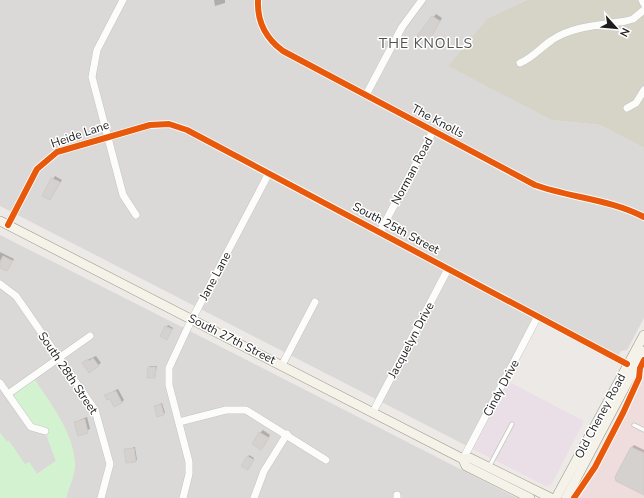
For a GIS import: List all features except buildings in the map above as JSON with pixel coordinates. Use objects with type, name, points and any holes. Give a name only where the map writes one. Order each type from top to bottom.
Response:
[{"type":"main road","name":"South 27th Street","points":[[4,223],[463,459],[470,458],[550,498]]},
{"type":"main road","name":"Old Cheney Road","points":[[556,498],[644,335]]},
{"type":"main road","name":"Old Cheney Road","points":[[566,498],[644,351]]},
{"type":"main road","name":"South 27th Street","points":[[463,459],[466,466],[530,498]]},
{"type":"street","points":[[123,0],[97,50],[92,68],[93,86],[123,195],[136,215]]},
{"type":"street","name":"The Knolls","points":[[258,0],[261,24],[264,32],[276,46],[535,185],[568,195],[608,203],[644,217]]},
{"type":"street","points":[[366,95],[402,27],[422,0]]},
{"type":"street","points":[[642,0],[644,4]]},
{"type":"street","points":[[520,63],[532,58],[552,40],[562,34],[633,19],[644,10]]},
{"type":"street","points":[[627,108],[636,103],[644,90]]},
{"type":"street","name":"South 25th Street","points":[[150,125],[170,124],[187,130],[627,364]]},
{"type":"street","name":"Heide Lane","points":[[4,223],[43,162],[64,149],[150,125]]},
{"type":"street","name":"Norman Road","points":[[380,232],[433,131]]},
{"type":"street","name":"Jane Lane","points":[[183,498],[189,469],[168,380],[169,368],[192,319],[269,173]]},
{"type":"street","name":"Jacquelyn Drive","points":[[373,412],[448,269]]},
{"type":"street","name":"South 28th Street","points":[[0,284],[16,296],[90,401],[99,418],[110,464],[101,498]]},
{"type":"street","points":[[282,365],[315,302]]},
{"type":"street","name":"Cindy Drive","points":[[463,459],[538,316]]},
{"type":"street","points":[[8,394],[90,336]]},
{"type":"street","points":[[0,383],[31,427],[45,431]]},
{"type":"street","points":[[179,422],[226,410],[240,409],[253,413],[326,460]]},
{"type":"street","points":[[254,498],[264,471],[287,434]]},
{"type":"lane","points":[[489,467],[512,424]]},
{"type":"lane","points":[[634,425],[644,430]]},
{"type":"shaded area","points":[[0,0],[527,0],[488,18],[552,120],[600,125],[644,148],[644,318],[627,350],[621,351],[617,358],[538,317],[469,447],[0,206]]},
{"type":"shaded area","points":[[527,0],[644,0],[644,148],[600,125],[552,120],[448,66],[488,18]]},
{"type":"shaded area","points":[[0,235],[517,498],[66,498],[75,466],[45,431],[56,461],[37,474],[29,463],[25,465],[9,441],[7,442],[0,433]]},
{"type":"shaded area","points":[[644,374],[644,498],[580,498],[626,409]]},
{"type":"shaded area","points":[[505,380],[584,421],[551,485],[546,486],[469,447]]},
{"type":"green space","points":[[33,377],[60,418],[71,442],[75,465],[73,477],[66,498],[0,498],[0,433],[7,442],[9,441],[25,464],[29,462],[37,474],[56,461],[45,431],[34,429],[8,394]]},
{"type":"cycle path","points":[[258,0],[259,15],[263,29],[271,41],[283,51],[535,185],[618,206],[644,217]]},
{"type":"cycle path","points":[[8,225],[37,169],[57,152],[150,125],[169,124],[187,130],[627,364]]},
{"type":"cycle path","points":[[574,498],[595,467],[623,413],[639,378],[640,368],[644,360]]},
{"type":"district","name":"THE KNOLLS","points":[[426,43]]}]
